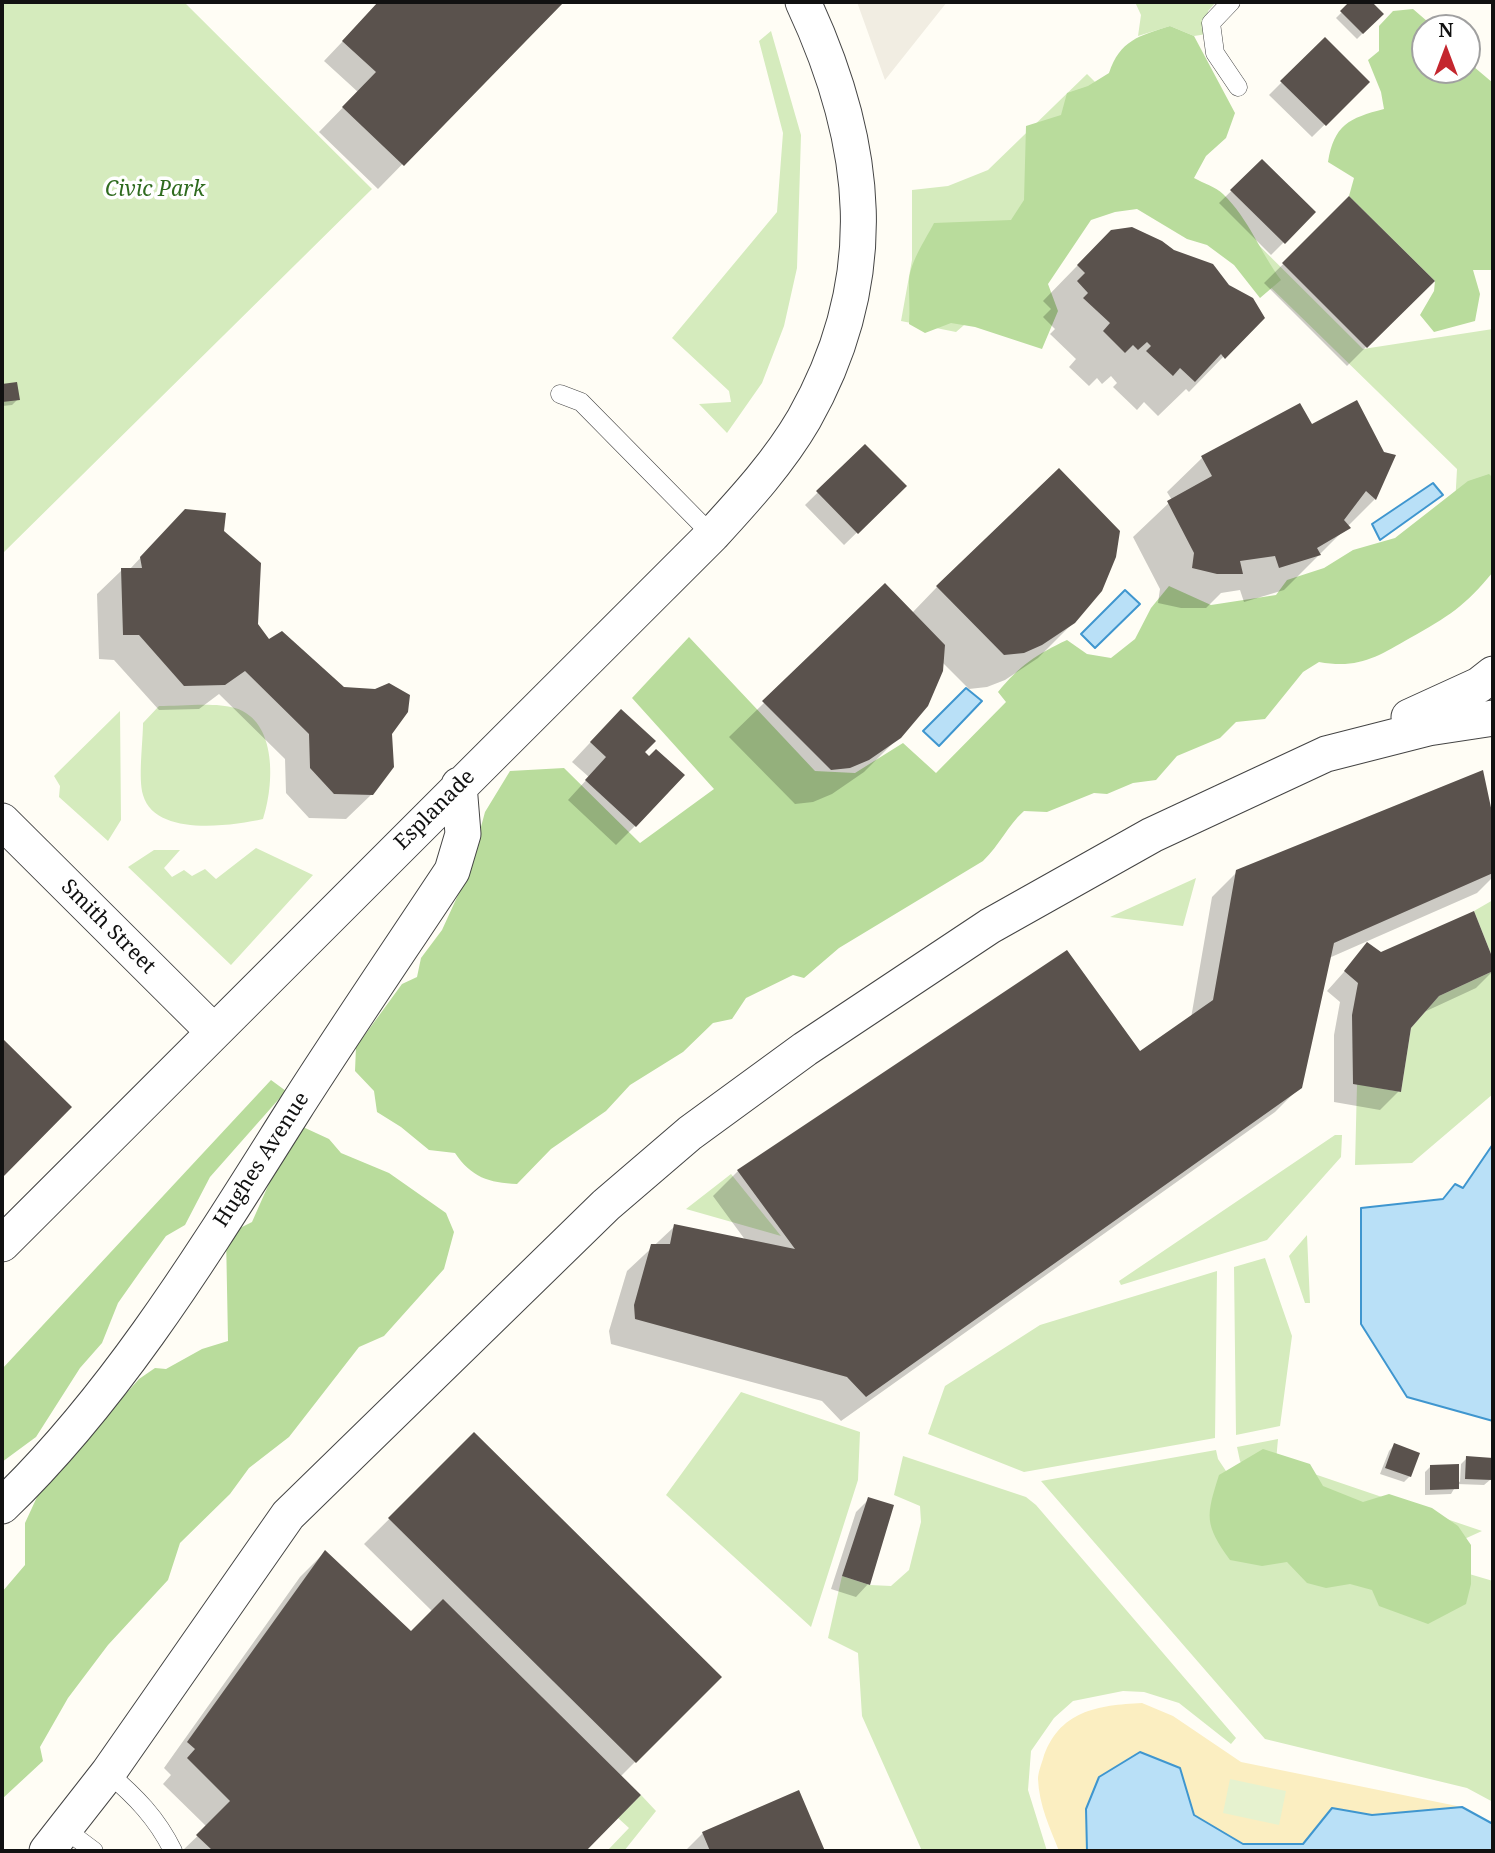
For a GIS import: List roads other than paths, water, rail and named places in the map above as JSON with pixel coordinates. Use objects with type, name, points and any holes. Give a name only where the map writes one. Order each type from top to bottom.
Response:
[{"type":"street","name":"Esplanade","points":[[2,1244],[712,535],[759,483],[783,451],[820,387],[835,351],[848,308],[858,253],[859,213],[855,153],[832,70],[803,2]]},
{"type":"street","points":[[57,1841],[108,1773],[145,1715],[288,1515],[606,1205],[690,1133],[805,1049],[990,926],[1152,835],[1457,695],[1493,674]]},
{"type":"street","points":[[1326,754],[1428,728],[1493,718]]},
{"type":"street","name":"Hughes Avenue","points":[[2,1506],[48,1459],[119,1372],[247,1185],[452,871],[463,834],[459,785]]},
{"type":"street","name":"Smith Street","points":[[2,821],[214,1032]]},
{"type":"lane","points":[[1231,2],[1211,23],[1215,53],[1238,87]]},
{"type":"lane","points":[[560,394],[581,402],[712,535]]},
{"type":"lane","points":[[108,1773],[138,1799],[162,1829],[173,1851]]},
{"type":"lane","points":[[57,1841],[94,1851]]},
{"type":"water","points":[[1433,483],[1443,495],[1380,540],[1372,524]]},
{"type":"water","points":[[1125,590],[1140,604],[1095,648],[1081,634]]},
{"type":"water","points":[[966,688],[982,701],[939,746],[923,731]]},
{"type":"water","points":[[1493,1144],[1493,1421],[1407,1397],[1361,1324],[1361,1208],[1443,1199],[1455,1184],[1463,1188]]},
{"type":"water","points":[[1140,1752],[1180,1768],[1194,1815],[1243,1844],[1303,1844],[1332,1808],[1372,1815],[1462,1807],[1493,1824],[1493,1851],[1087,1851],[1086,1809],[1099,1777]]},
{"type":"park label","name":"Civic Park","points":[[155,190]]}]
